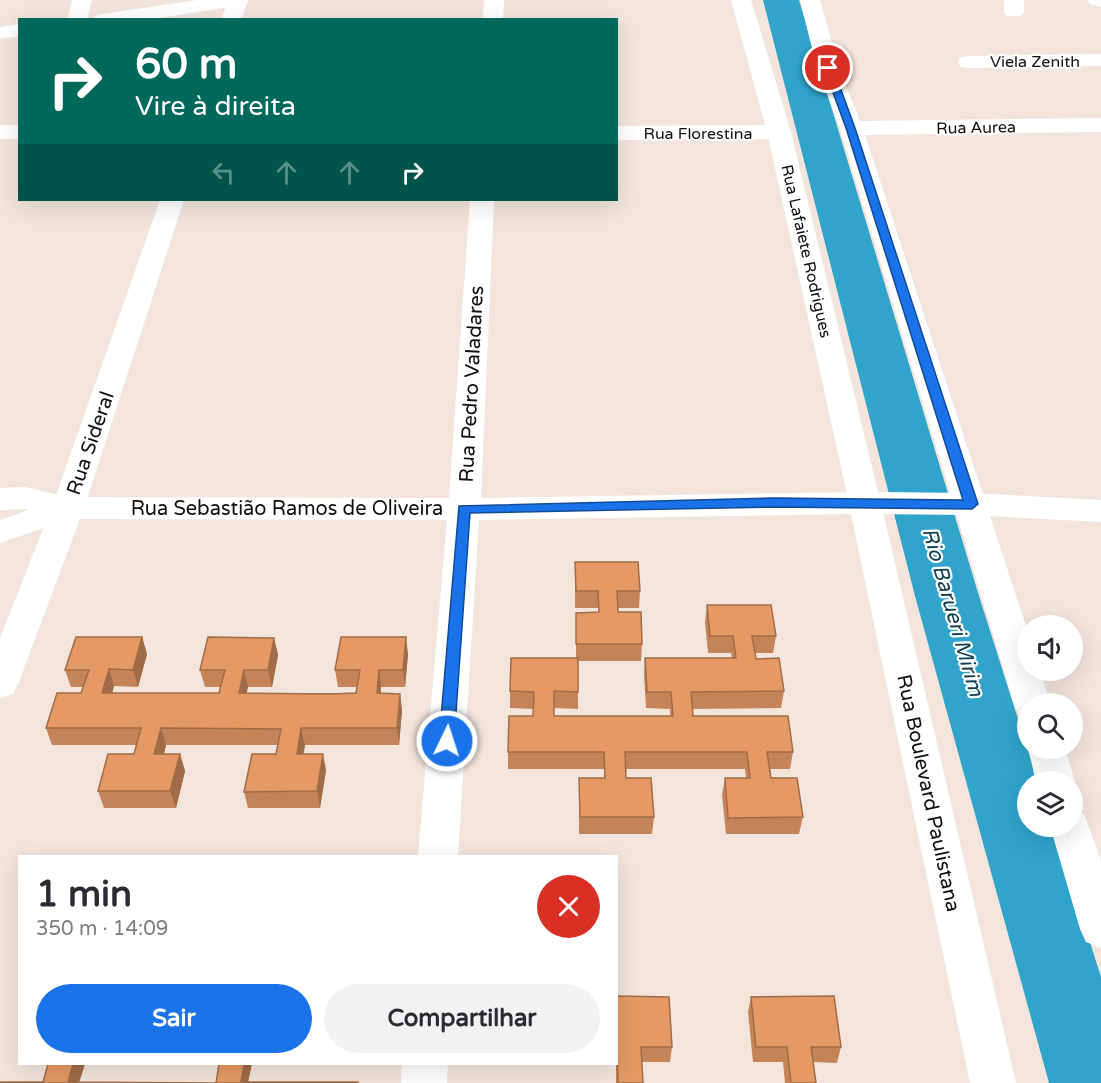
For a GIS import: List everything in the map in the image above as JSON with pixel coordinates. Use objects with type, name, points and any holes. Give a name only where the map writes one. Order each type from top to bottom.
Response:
[{"type":"street","points":[[77,18],[82,0]]},
{"type":"street","points":[[122,0],[171,4],[187,8]]},
{"type":"street","points":[[116,18],[237,0],[232,18]]},
{"type":"street","points":[[493,18],[494,0]]},
{"type":"street","name":"Rua Lafaiete Rodrigues","points":[[741,0],[779,132],[875,503]]},
{"type":"street","points":[[810,0],[828,68],[851,128],[958,504],[1028,693]]},
{"type":"street","points":[[0,33],[18,30]]},
{"type":"street","name":"Viela Zenith","points":[[969,62],[1101,60]]},
{"type":"street","name":"Rua Aurea","points":[[851,128],[1101,125]]},
{"type":"street","points":[[0,132],[18,132]]},
{"type":"street","name":"Rua Florestina","points":[[618,133],[779,132]]},
{"type":"street","name":"Rua Sideral","points":[[0,684],[68,508],[172,201]]},
{"type":"street","name":"Rua Pedro Valadares","points":[[438,855],[464,509],[482,201]]},
{"type":"street","name":"Rua Sebastião Ramos de Oliveira","points":[[0,499],[25,498],[68,508],[464,509],[875,503],[958,504],[1101,511]]},
{"type":"street","name":"Rua Boulevard Paulistana","points":[[875,503],[993,1083]]},
{"type":"street","points":[[0,532],[68,508]]},
{"type":"street","points":[[1073,837],[1101,929]]},
{"type":"street","points":[[424,1083],[425,1065]]},
{"type":"building","points":[[575,562],[638,562],[640,591],[617,591],[618,612],[641,612],[642,644],[576,644],[576,613],[599,612],[598,591],[576,591]]},
{"type":"building","points":[[707,605],[771,605],[776,636],[752,636],[756,659],[779,658],[784,691],[691,692],[693,716],[788,716],[793,752],[767,752],[771,778],[797,778],[803,817],[728,818],[725,778],[750,778],[747,752],[625,752],[626,778],[651,778],[654,817],[580,817],[579,778],[605,778],[604,752],[508,752],[509,716],[533,716],[534,692],[510,691],[511,658],[578,658],[578,692],[554,691],[554,716],[673,716],[671,692],[647,692],[645,658],[736,658],[733,636],[710,636]]},
{"type":"building","points":[[76,637],[142,637],[133,670],[109,669],[102,693],[219,693],[225,670],[200,670],[208,637],[274,638],[268,670],[244,670],[239,693],[331,694],[356,693],[360,670],[335,670],[341,637],[406,637],[403,670],[379,670],[377,693],[400,694],[397,728],[301,728],[297,754],[323,754],[317,791],[244,792],[252,754],[276,754],[281,729],[161,728],[154,754],[180,754],[170,791],[98,791],[108,754],[134,754],[141,728],[46,728],[57,693],[81,693],[89,670],[65,670]]},
{"type":"building","points":[[618,996],[669,997],[672,1047],[641,1047],[643,1083],[618,1083]]},
{"type":"building","points":[[834,996],[841,1047],[811,1047],[816,1083],[791,1083],[787,1047],[756,1047],[751,997]]},
{"type":"building","points":[[48,1065],[73,1065],[68,1082],[216,1083],[0,1083],[43,1082]]},
{"type":"building","points":[[219,1065],[244,1065],[241,1082],[358,1083],[216,1083]]},
{"type":"waterway","name":"Rio Barueri Mirim","points":[[781,0],[947,596],[1092,1083]]},
{"type":"route","points":[[447,741],[464,509],[772,503],[972,504],[851,128],[828,68]]}]
